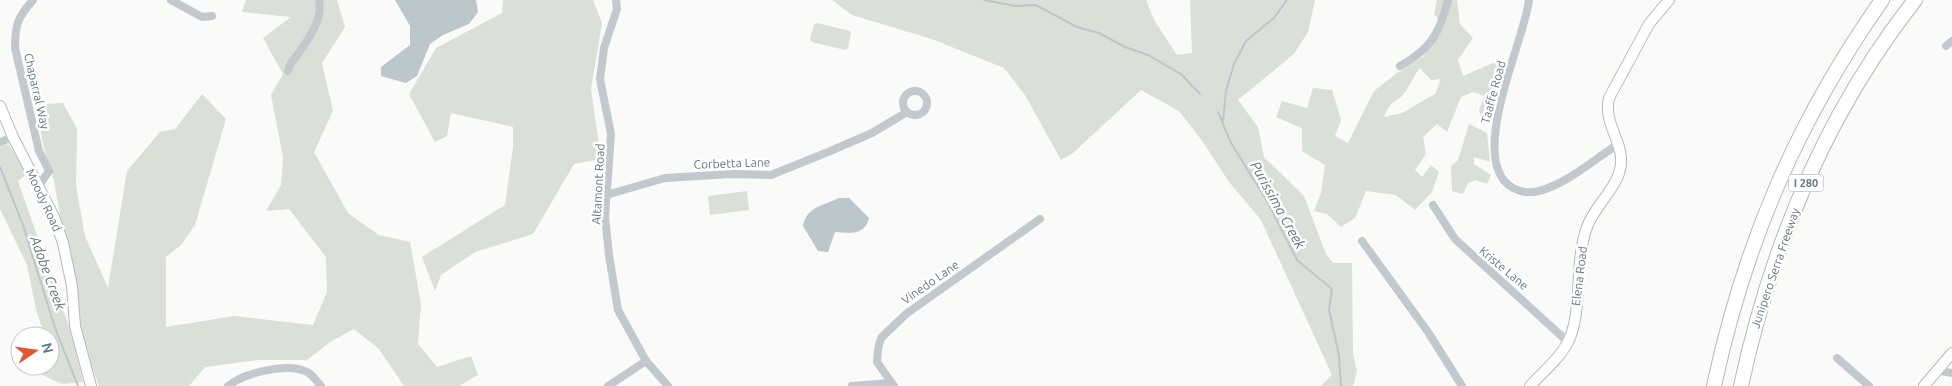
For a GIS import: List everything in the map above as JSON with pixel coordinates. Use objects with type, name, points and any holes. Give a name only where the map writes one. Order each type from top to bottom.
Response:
[{"type":"highway","name":"Junipero Serra Freeway","points":[[1714,386],[1738,291],[1774,190],[1822,92],[1882,0]]},
{"type":"highway","name":"Junipero Serra Freeway","points":[[1741,386],[1763,297],[1798,199],[1845,105],[1873,59],[1914,0]]},
{"type":"street","name":"Chaparral Way","points":[[33,0],[18,18],[15,48],[39,151],[49,171],[38,187]]},
{"type":"street","points":[[172,0],[202,16],[212,16]]},
{"type":"street","points":[[288,71],[315,27],[320,6],[319,0]]},
{"type":"street","name":"Altamont Road","points":[[616,0],[617,9],[604,48],[600,79],[611,134],[606,194],[608,255],[618,310],[646,361],[668,386]]},
{"type":"street","points":[[1400,66],[1420,56],[1428,46],[1440,25],[1448,0]]},
{"type":"street","name":"Taaffe Road","points":[[1529,0],[1527,15],[1504,88],[1496,124],[1495,151],[1501,175],[1510,186],[1520,191],[1529,193],[1539,191],[1572,175],[1617,144]]},
{"type":"street","name":"Elena Road","points":[[1530,386],[1568,342],[1573,326],[1579,260],[1585,234],[1590,220],[1620,167],[1621,156],[1608,120],[1607,108],[1609,98],[1649,24],[1669,0]]},
{"type":"street","name":"Moody Road","points":[[0,106],[13,137],[54,218],[63,243],[72,286],[75,326],[91,386]]},
{"type":"street","name":"Corbetta Lane","points":[[606,194],[666,178],[770,174],[837,148],[908,112]]},
{"type":"street","points":[[0,142],[13,137]]},
{"type":"street","name":"Kriste Lane","points":[[1433,205],[1455,239],[1568,342]]},
{"type":"street","name":"Vinedo Lane","points":[[892,384],[877,362],[881,338],[906,314],[1040,219]]},
{"type":"street","points":[[1362,240],[1428,332],[1462,386]]},
{"type":"street","points":[[1924,386],[1952,353]]},
{"type":"street","points":[[1837,358],[1869,386]]},
{"type":"street","points":[[608,386],[646,361]]},
{"type":"street","points":[[228,386],[236,380],[258,373],[288,368],[308,372],[321,386]]},
{"type":"street","points":[[1937,370],[1952,373]]},
{"type":"street","points":[[852,386],[892,384]]},
{"type":"shaded area","points":[[246,0],[337,0],[345,27],[322,63],[333,111],[314,152],[348,213],[379,235],[410,242],[421,304],[418,344],[437,367],[471,356],[478,375],[459,386],[404,386],[379,349],[354,329],[330,342],[307,360],[257,360],[205,367],[189,386],[99,386],[82,338],[54,181],[43,145],[38,114],[45,104],[63,103],[77,129],[76,186],[85,236],[108,288],[127,171],[160,132],[175,129],[202,94],[226,119],[195,225],[181,245],[166,257],[166,327],[234,316],[313,325],[327,292],[326,257],[289,209],[266,211],[281,185],[283,157],[271,95],[283,74],[263,38],[291,17],[242,12]]},
{"type":"shaded area","points":[[395,0],[476,0],[478,12],[469,24],[443,35],[430,44],[417,76],[406,83],[381,76],[381,67],[410,45],[410,26]]},
{"type":"shaded area","points":[[503,0],[593,0],[602,23],[591,89],[601,159],[574,164],[533,234],[475,252],[441,275],[435,291],[422,257],[505,205],[513,147],[513,127],[451,113],[447,136],[435,142],[409,94],[436,48],[502,13]]},
{"type":"shaded area","points":[[832,0],[1146,0],[1154,20],[1177,55],[1192,53],[1190,0],[1315,0],[1308,32],[1294,54],[1238,100],[1258,127],[1264,157],[1304,196],[1326,254],[1333,263],[1352,263],[1353,354],[1357,370],[1353,386],[1321,386],[1332,375],[1261,220],[1229,182],[1203,142],[1179,111],[1141,90],[1073,153],[1061,160],[1025,95],[1004,68],[932,39],[852,15]]},
{"type":"shaded area","points":[[1437,0],[1457,0],[1460,24],[1473,38],[1458,60],[1463,76],[1500,60],[1505,72],[1498,84],[1490,118],[1482,122],[1479,110],[1484,96],[1473,92],[1461,97],[1447,132],[1437,124],[1423,137],[1426,154],[1415,170],[1422,177],[1431,165],[1439,172],[1432,192],[1415,210],[1396,195],[1366,191],[1355,218],[1341,227],[1327,214],[1314,211],[1321,193],[1325,165],[1302,151],[1302,128],[1276,117],[1282,101],[1307,108],[1313,88],[1332,90],[1341,120],[1335,136],[1348,143],[1374,91],[1397,73],[1423,57],[1443,24],[1434,14]],"holes":[[[1420,68],[1431,80],[1441,79],[1435,94],[1402,113],[1384,117],[1393,102],[1402,96]]]},
{"type":"shaded area","points":[[817,23],[850,31],[848,48],[845,50],[812,42],[810,39],[814,25]]},
{"type":"shaded area","points":[[1469,124],[1487,133],[1490,162],[1474,157],[1474,164],[1491,175],[1487,184],[1475,180],[1468,183],[1463,194],[1452,191],[1451,166],[1458,160]]},
{"type":"shaded area","points":[[8,144],[28,173],[18,181],[73,338],[83,382],[62,384],[44,376],[60,376],[60,326],[42,326],[36,310],[27,265],[0,209],[0,146]]},
{"type":"shaded area","points":[[747,191],[749,210],[710,215],[708,196]]},
{"type":"shaded area","points":[[839,198],[849,198],[869,218],[867,224],[860,231],[856,232],[835,232],[828,252],[818,251],[803,226],[805,220],[816,208]]},
{"type":"waterway","name":"Purissima Creek","points":[[984,0],[1016,6],[1036,5],[1077,27],[1099,33],[1125,47],[1148,55],[1181,74],[1200,94]]},
{"type":"waterway","points":[[1223,121],[1226,91],[1234,64],[1246,41],[1274,18],[1287,0]]},
{"type":"waterway","name":"Purissima Creek","points":[[1218,112],[1231,143],[1267,201],[1297,260],[1332,289],[1329,310],[1339,355],[1341,386]]},
{"type":"waterway","name":"Adobe Creek","points":[[0,167],[23,225],[55,328],[78,386]]}]
